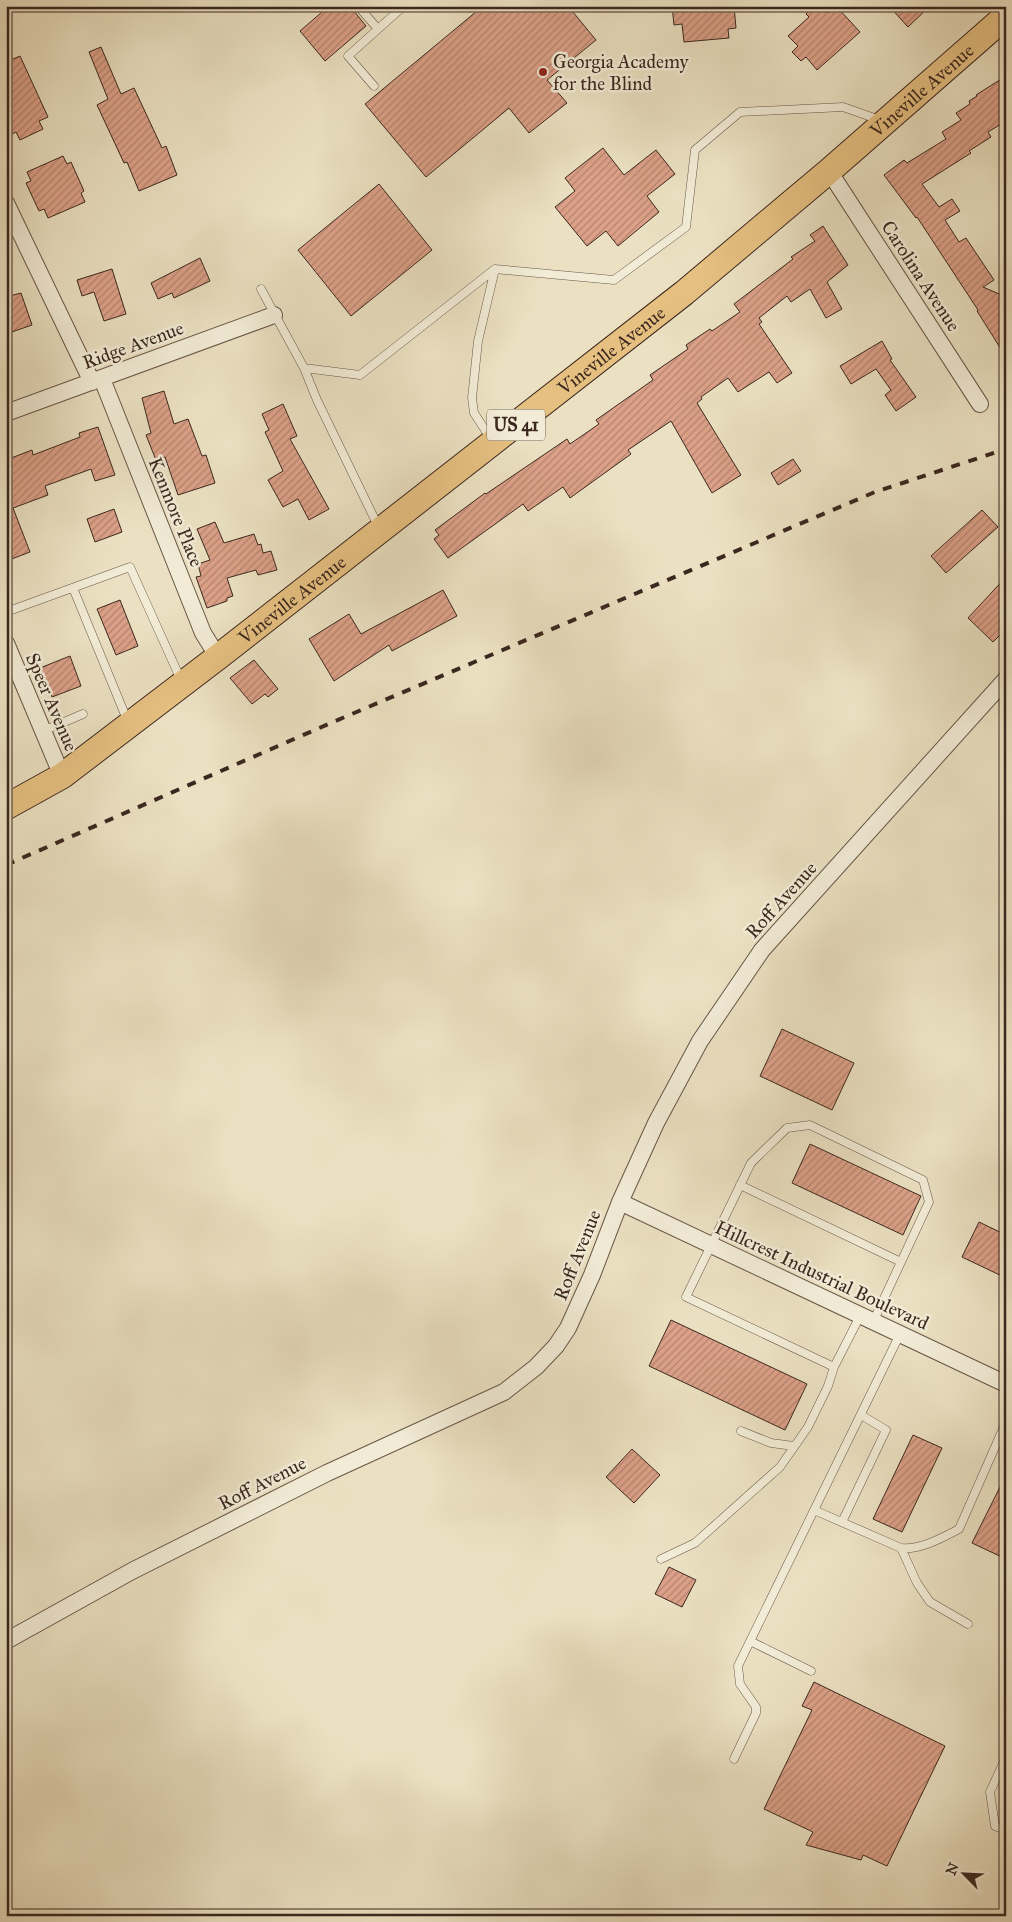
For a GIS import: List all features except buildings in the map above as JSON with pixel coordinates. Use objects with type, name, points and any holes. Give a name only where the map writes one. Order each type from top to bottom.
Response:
[{"type":"main road","name":"Vineville Avenue","points":[[6,806],[62,776],[218,657],[684,293],[829,171],[1006,16]]},
{"type":"street","name":"Carolina Avenue","points":[[829,171],[980,404]]},
{"type":"street","name":"Kenmore Place","points":[[6,203],[97,381],[203,633],[218,657]]},
{"type":"street","name":"Ridge Avenue","points":[[6,413],[274,315]]},
{"type":"street","name":"Speer Avenue","points":[[6,642],[62,776]]},
{"type":"street","name":"Roff Avenue","points":[[6,1640],[132,1571],[318,1477],[504,1392],[536,1367],[556,1346],[568,1328],[592,1275],[620,1202],[656,1123],[700,1041],[762,950],[1006,680]]},
{"type":"street","name":"Hillcrest Industrial Boulevard","points":[[620,1202],[1006,1384]]},
{"type":"lane","points":[[358,6],[378,29]]},
{"type":"lane","points":[[374,86],[348,56],[404,6]]},
{"type":"lane","points":[[304,368],[360,375],[496,269],[614,280],[686,227],[695,150],[740,112],[843,107],[885,122]]},
{"type":"lane","points":[[493,443],[474,413],[472,398],[478,341],[496,269]]},
{"type":"lane","points":[[261,289],[304,368],[380,530]]},
{"type":"lane","points":[[6,612],[130,567],[183,684]]},
{"type":"lane","points":[[73,588],[129,725]]},
{"type":"lane","points":[[43,731],[83,714]]},
{"type":"lane","points":[[661,1559],[694,1543],[780,1467],[808,1427],[828,1386],[834,1367],[901,1262],[929,1202],[923,1180],[810,1126],[787,1128],[752,1163],[686,1297],[834,1367]]},
{"type":"lane","points":[[740,1185],[901,1262]]},
{"type":"lane","points":[[734,1759],[756,1713],[756,1707],[740,1684],[738,1666],[900,1334]]},
{"type":"lane","points":[[842,1522],[886,1430],[861,1415]]},
{"type":"lane","points":[[814,1510],[902,1548],[912,1549],[959,1529],[1003,1437],[1006,1422]]},
{"type":"lane","points":[[741,1432],[770,1442],[794,1446]]},
{"type":"lane","points":[[902,1548],[917,1583],[930,1602],[968,1624]]},
{"type":"lane","points":[[750,1641],[811,1671]]},
{"type":"lane","points":[[1006,1757],[990,1792],[995,1826],[1006,1830]]},
{"type":"railway","points":[[6,865],[333,722],[875,492],[1006,449]]},
{"type":"place","name":"Georgia Academy for the Blind","points":[[543,72]]}]
